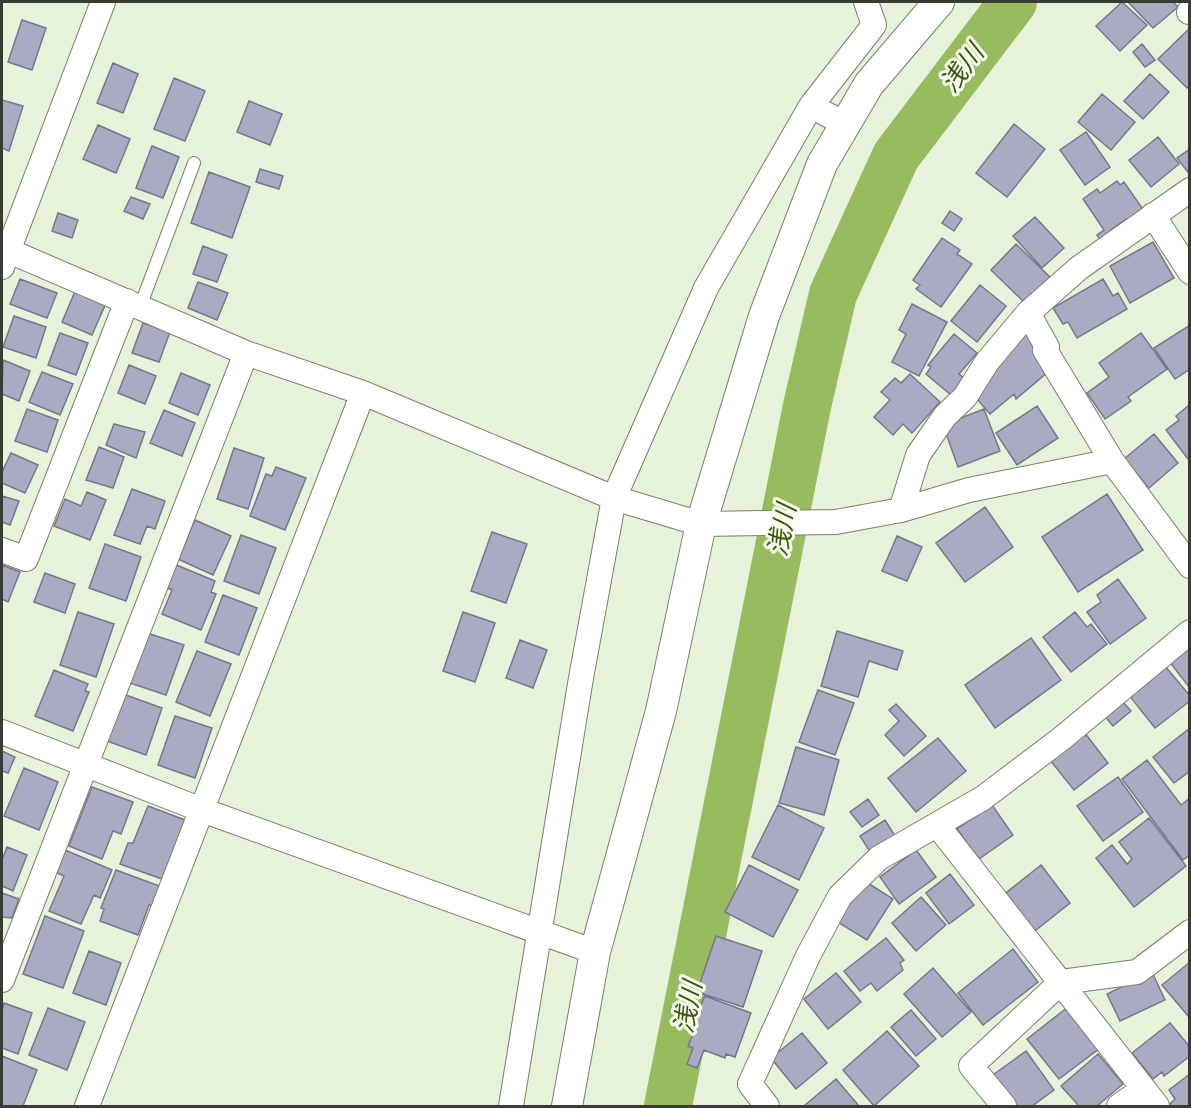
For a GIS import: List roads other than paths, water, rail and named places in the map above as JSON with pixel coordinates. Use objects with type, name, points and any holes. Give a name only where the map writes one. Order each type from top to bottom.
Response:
[{"type":"street","points":[[103,2],[4,255],[134,304],[246,353],[363,393],[614,498],[701,525],[836,522],[901,510],[969,490],[1112,461]]},
{"type":"street","points":[[511,1107],[581,678],[614,498],[706,288],[811,106],[874,25],[866,2]]},
{"type":"street","points":[[567,1107],[595,952],[662,711],[701,525],[764,316],[822,164],[869,84],[939,2]]},
{"type":"street","points":[[811,106],[845,124]]},
{"type":"street","points":[[901,510],[918,455],[945,416],[965,398],[987,362],[1028,314],[1079,268],[1190,190]]},
{"type":"street","points":[[1153,215],[1190,272]]},
{"type":"street","points":[[2,550],[26,559],[134,304]]},
{"type":"street","points":[[1028,314],[1047,347],[1046,350],[1112,461],[1190,566]]},
{"type":"street","points":[[2,980],[246,353]]},
{"type":"street","points":[[87,1107],[363,393]]},
{"type":"street","points":[[767,1107],[748,1095],[808,956],[840,896],[879,858],[983,798],[1060,739],[1190,632]]},
{"type":"street","points":[[2,732],[202,810],[595,952]]},
{"type":"street","points":[[938,826],[1150,1098],[1119,1107]]},
{"type":"street","points":[[1004,1107],[971,1066],[1061,982],[1137,972],[1190,932]]},
{"type":"lane","points":[[134,304],[194,163]]},
{"type":"waterway","name":"浅川","points":[[668,1106],[807,406],[833,294],[896,156],[1013,2]]}]
